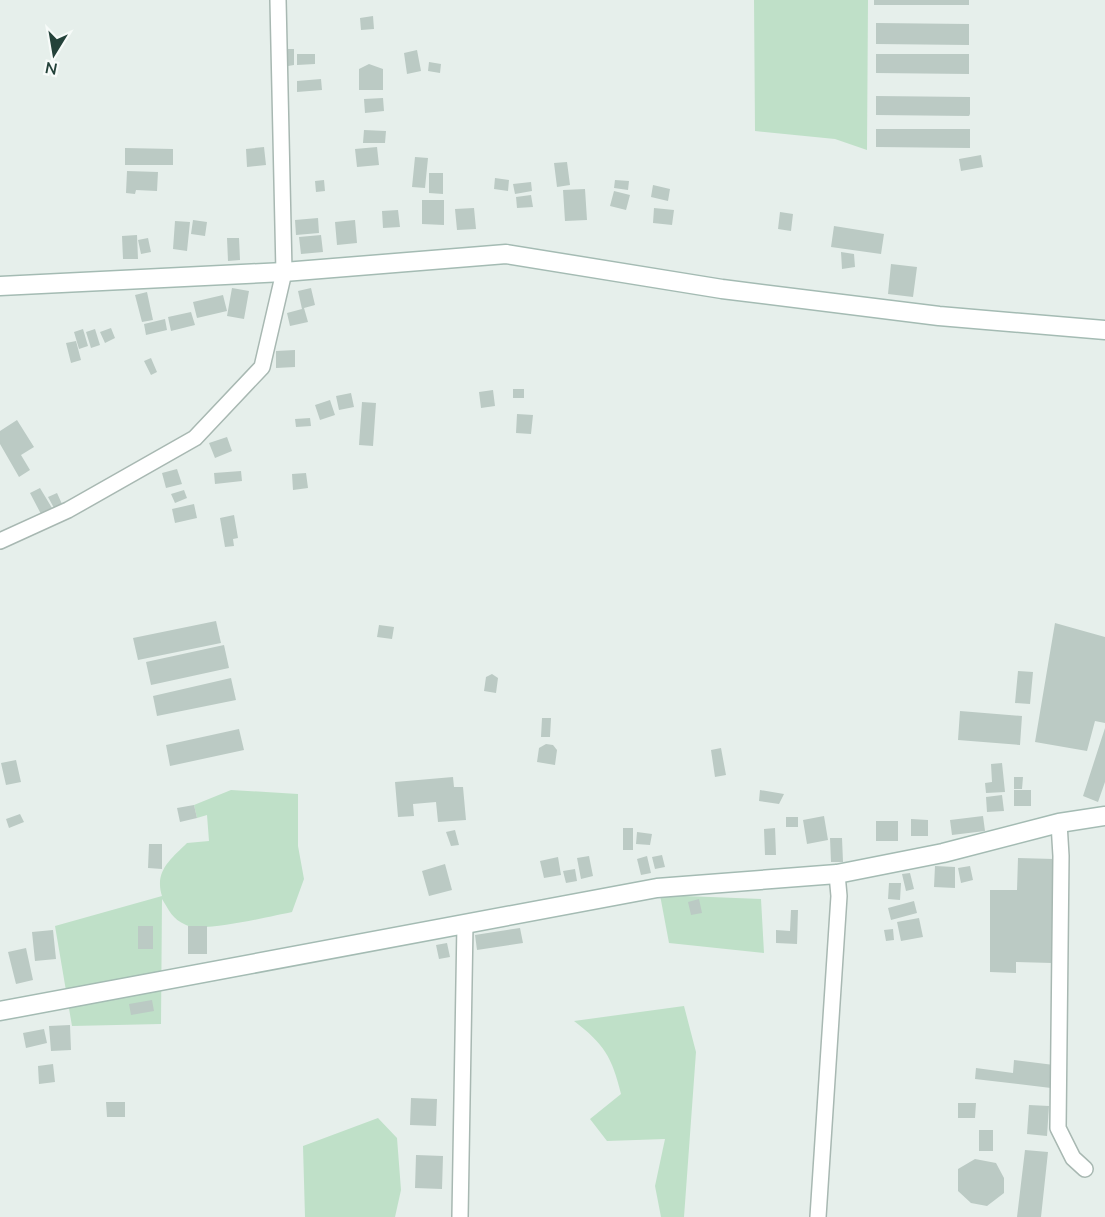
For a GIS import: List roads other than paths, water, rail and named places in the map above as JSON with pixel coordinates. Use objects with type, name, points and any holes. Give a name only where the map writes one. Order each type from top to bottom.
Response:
[{"type":"street","points":[[0,541],[68,510],[195,438],[262,367],[284,272],[278,0]]},
{"type":"street","points":[[0,286],[284,272],[506,254],[734,291],[939,316],[1105,330]]},
{"type":"street","points":[[0,1011],[657,888],[837,874],[943,853],[1059,823],[1105,816]]},
{"type":"street","points":[[1059,823],[1061,856],[1058,1128],[1073,1158],[1085,1169]]},
{"type":"street","points":[[818,1217],[839,896],[837,874]]},
{"type":"street","points":[[460,1217],[465,924]]}]
